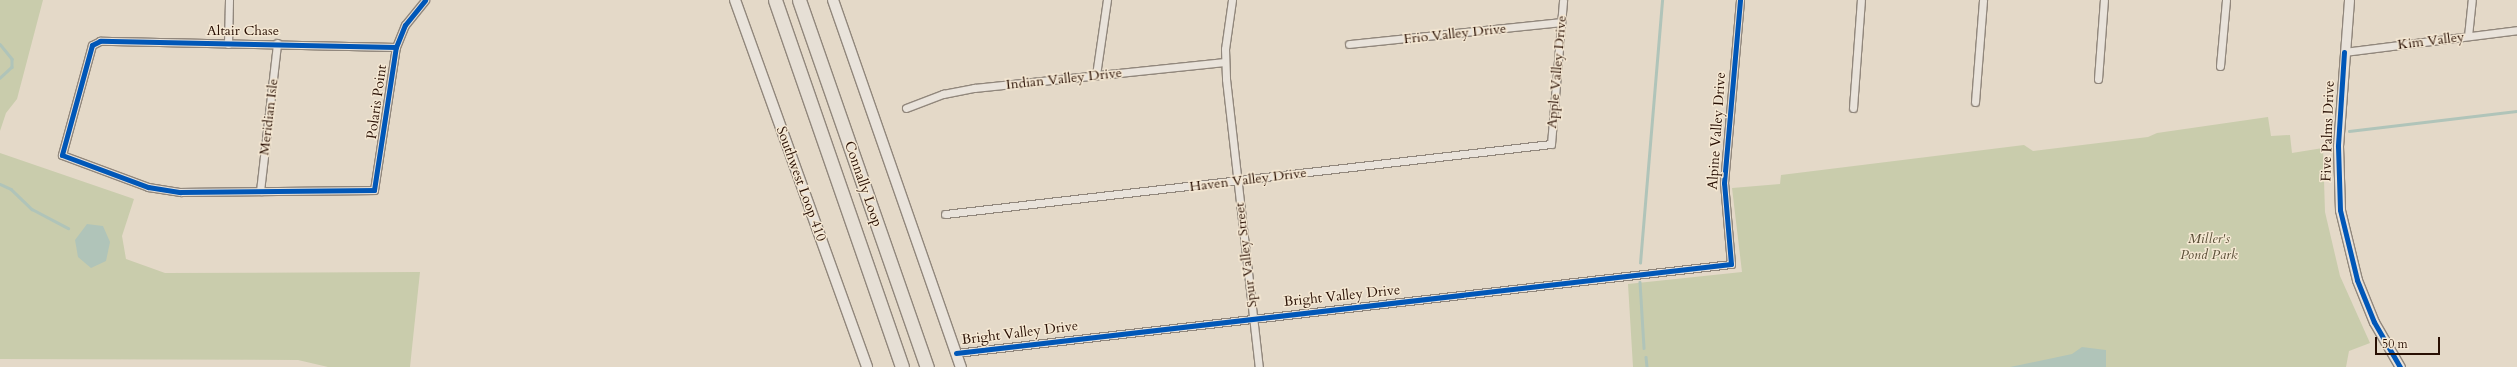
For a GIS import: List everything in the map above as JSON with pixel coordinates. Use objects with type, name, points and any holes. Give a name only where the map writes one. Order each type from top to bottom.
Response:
[{"type":"highway","name":"Connally Loop","points":[[775,0],[902,367]]},
{"type":"highway","name":"Connally Loop","points":[[799,0],[927,367]]},
{"type":"main road","name":"Southwest Loop 410","points":[[735,0],[867,367]]},
{"type":"main road","points":[[834,0],[961,367]]},
{"type":"street","points":[[228,44],[229,0]]},
{"type":"street","name":"Polaris Point","points":[[260,191],[374,190],[396,47],[405,25],[425,0]]},
{"type":"street","points":[[1096,76],[1107,0]]},
{"type":"street","name":"Spur Valley Street","points":[[1232,0],[1226,62],[1237,182],[1259,367]]},
{"type":"street","name":"Apple Valley Drive","points":[[1551,144],[1563,0]]},
{"type":"street","name":"Alpine Valley Drive","points":[[1731,264],[1724,183],[1740,0]]},
{"type":"street","points":[[1853,108],[1861,0]]},
{"type":"street","points":[[1975,102],[1983,0]]},
{"type":"street","points":[[2098,79],[2104,0]]},
{"type":"street","points":[[2220,66],[2226,0]]},
{"type":"street","name":"Five Palms Drive","points":[[2349,0],[2338,146],[2340,210],[2356,280],[2374,322],[2400,367]]},
{"type":"street","points":[[2468,36],[2472,0]]},
{"type":"street","name":"Frio Valley Drive","points":[[1349,44],[1561,22]]},
{"type":"street","name":"Kim Valley","points":[[2344,52],[2517,30]]},
{"type":"street","name":"Altair Chase","points":[[260,191],[181,192],[148,187],[62,155],[92,45],[100,41],[228,44],[277,43],[396,47]]},
{"type":"street","name":"Meridian Isle","points":[[260,191],[277,43]]},
{"type":"street","name":"Indian Valley Drive","points":[[906,108],[943,94],[974,88],[1226,62]]},
{"type":"street","name":"Haven Valley Drive","points":[[944,214],[1237,182],[1551,144]]},
{"type":"street","name":"Bright Valley Drive","points":[[956,353],[1731,264]]},
{"type":"green space","points":[[0,0],[43,0],[17,99],[6,113],[0,131]]},
{"type":"green space","name":"Miller's Pond Park","points":[[2268,117],[2271,136],[2290,135],[2292,153],[2323,148],[2325,212],[2340,276],[2370,343],[2349,351],[2346,367],[1633,367],[1628,284],[1742,272],[1732,188],[1780,184],[1781,175],[2024,145],[2033,151],[2148,137],[2157,133]]},
{"type":"green space","points":[[0,153],[134,199],[122,236],[126,259],[165,273],[420,272],[410,367],[328,367],[298,360],[0,359]]},
{"type":"shaded area","points":[[87,224],[103,226],[110,242],[106,261],[91,268],[78,257],[75,240]]},
{"type":"shaded area","points":[[2082,347],[2106,350],[2106,367],[2010,367],[2072,354]]},
{"type":"waterway","points":[[1640,263],[1662,0]]},
{"type":"waterway","points":[[0,44],[12,59],[12,67],[0,78]]},
{"type":"waterway","points":[[2349,131],[2517,111]]},
{"type":"waterway","points":[[0,184],[11,189],[32,209],[68,228]]},
{"type":"waterway","points":[[1640,282],[1644,348]]},
{"type":"waterway","points":[[1646,357],[1647,367]]},
{"type":"cycle path","points":[[396,47],[100,41],[92,45],[62,155],[148,187],[181,192],[374,190],[396,47],[405,25],[425,0]]},
{"type":"cycle path","points":[[956,353],[1731,264],[1724,183],[1740,0]]},
{"type":"cycle path","points":[[2344,52],[2338,146],[2340,210],[2357,280],[2374,322],[2400,367]]}]
